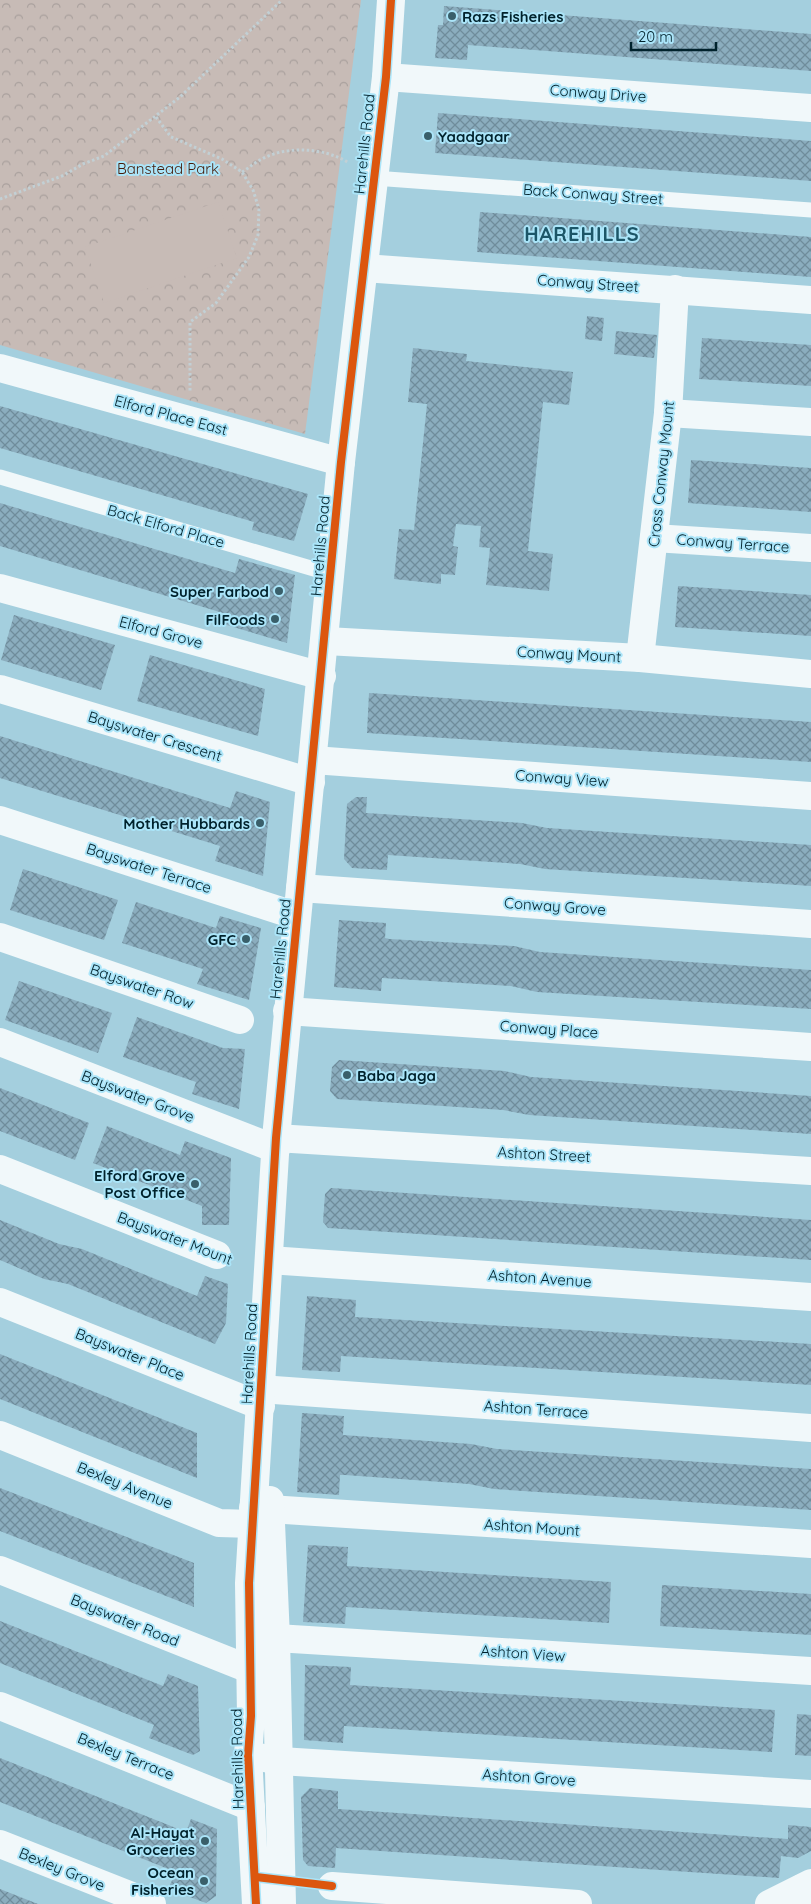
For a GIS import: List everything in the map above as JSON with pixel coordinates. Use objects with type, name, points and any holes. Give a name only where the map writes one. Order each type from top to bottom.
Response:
[{"type":"street","name":"Harehills Road","points":[[391,0],[394,78]]},
{"type":"street","name":"Harehills Road","points":[[317,768],[334,641],[372,268],[394,78],[409,0]]},
{"type":"street","name":"Conway Drive","points":[[394,78],[811,108]]},
{"type":"street","name":"Harehills Road","points":[[256,1904],[248,1755],[251,1716],[249,1584],[259,1514],[265,1395],[276,1260],[281,1142],[307,888],[317,768],[322,676],[334,641],[331,574],[341,462],[372,268]]},
{"type":"street","name":"Conway Street","points":[[372,268],[811,300]]},
{"type":"street","name":"Cross Conway Mount","points":[[640,658],[668,413],[675,289]]},
{"type":"street","name":"Elford Place East","points":[[0,368],[341,462]]},
{"type":"street","points":[[668,413],[811,422]]},
{"type":"street","name":"Conway Terrace","points":[[654,538],[811,548]]},
{"type":"street","name":"Elford Grove","points":[[0,588],[322,676]]},
{"type":"street","name":"Conway Mount","points":[[334,641],[640,658],[811,674]]},
{"type":"street","name":"Bayswater Crescent","points":[[0,689],[317,768]]},
{"type":"street","name":"Conway View","points":[[317,768],[811,796]]},
{"type":"street","name":"Bayswater Terrace","points":[[0,820],[297,916]]},
{"type":"street","name":"Harehills Road","points":[[295,1012],[297,916],[307,888]]},
{"type":"street","name":"Conway Grove","points":[[307,888],[811,924]]},
{"type":"street","name":"Bayswater Row","points":[[0,937],[240,1020]]},
{"type":"street","name":"Conway Place","points":[[295,1012],[811,1047]]},
{"type":"street","name":"Bayswater Grove","points":[[0,1042],[281,1142]]},
{"type":"street","name":"Ashton Street","points":[[281,1142],[331,1141],[811,1171]]},
{"type":"street","name":"Bayswater Mount","points":[[0,1169],[217,1254]]},
{"type":"street","name":"Ashton Avenue","points":[[276,1260],[811,1296]]},
{"type":"street","name":"Bayswater Place","points":[[0,1302],[265,1395]]},
{"type":"street","name":"Ashton Terrace","points":[[265,1395],[811,1428]]},
{"type":"street","name":"Bexley Avenue","points":[[0,1435],[219,1523],[259,1514]]},
{"type":"street","name":"Harehills Road","points":[[259,1514],[276,1638],[282,1904]]},
{"type":"street","name":"Ashton Mount","points":[[259,1514],[324,1514],[811,1544]]},
{"type":"street","name":"Bayswater Road","points":[[0,1570],[249,1669]]},
{"type":"street","points":[[249,1669],[276,1638]]},
{"type":"street","name":"Ashton View","points":[[276,1638],[811,1671]]},
{"type":"street","name":"Bexley Terrace","points":[[0,1706],[251,1807]]},
{"type":"street","name":"Ashton Grove","points":[[248,1755],[280,1761],[811,1794]]},
{"type":"street","name":"Bexley Grove","points":[[0,1844],[122,1898],[152,1904]]},
{"type":"street","points":[[332,1886],[384,1897],[578,1904]]},
{"type":"street","points":[[769,1904],[808,1892]]},
{"type":"lane","name":"Back Conway Street","points":[[382,179],[811,210]]},
{"type":"lane","name":"Back Elford Place","points":[[0,477],[331,574]]},
{"type":"path","points":[[0,199],[62,176],[83,164],[104,156],[156,117],[238,44],[282,0]]},
{"type":"path","points":[[156,117],[171,137],[222,159],[242,172],[254,190],[259,209],[258,235],[249,257],[216,303],[190,322],[191,421]]},
{"type":"path","points":[[242,172],[263,158],[282,152],[314,151],[339,156],[382,179]]},
{"type":"green space","name":"Banstead Park","points":[[0,0],[361,0],[305,434],[0,345]]},
{"type":"green space","points":[[218,202],[237,258],[104,303],[85,247]]},
{"type":"building","points":[[444,6],[811,34],[811,71],[468,45],[467,60],[435,58],[438,25],[443,25]]},
{"type":"building","points":[[438,113],[811,141],[811,181],[435,153]]},
{"type":"building","points":[[480,212],[811,237],[811,277],[477,252]]},
{"type":"building","points":[[587,316],[604,318],[602,341],[585,339]]},
{"type":"building","points":[[616,331],[657,335],[654,358],[614,354]]},
{"type":"building","points":[[702,338],[811,345],[811,386],[699,379]]},
{"type":"building","points":[[413,348],[467,354],[466,361],[573,372],[569,405],[543,402],[528,551],[553,554],[549,591],[486,585],[490,548],[479,547],[481,526],[456,524],[453,546],[458,547],[455,575],[441,574],[441,584],[394,579],[399,529],[414,530],[427,404],[408,402]]},
{"type":"building","points":[[0,406],[308,494],[294,541],[252,530],[254,522],[0,448]]},
{"type":"building","points":[[691,460],[811,468],[811,512],[688,503]]},
{"type":"building","points":[[0,503],[235,573],[239,559],[295,575],[287,643],[220,623],[223,613],[0,546]]},
{"type":"building","points":[[678,586],[811,595],[811,636],[675,627]]},
{"type":"building","points":[[14,615],[115,645],[101,690],[1,660]]},
{"type":"building","points":[[150,655],[265,689],[258,736],[137,701]]},
{"type":"building","points":[[369,693],[811,722],[811,762],[367,733]]},
{"type":"building","points":[[0,736],[230,808],[236,791],[270,802],[263,876],[215,861],[220,846],[0,778]]},
{"type":"building","points":[[356,797],[367,797],[366,813],[522,823],[547,828],[811,845],[811,886],[545,869],[520,864],[388,855],[387,870],[352,868],[344,859],[347,804]]},
{"type":"building","points":[[23,869],[118,900],[104,940],[10,910]]},
{"type":"building","points":[[136,902],[216,928],[220,916],[261,928],[249,1000],[197,984],[203,969],[122,943]]},
{"type":"building","points":[[339,920],[386,923],[385,938],[389,939],[514,946],[540,952],[811,970],[811,1009],[537,992],[511,986],[382,978],[381,991],[334,987]]},
{"type":"building","points":[[19,981],[112,1013],[98,1053],[5,1020]]},
{"type":"building","points":[[137,1017],[223,1048],[245,1049],[239,1109],[192,1094],[196,1082],[123,1057]]},
{"type":"building","points":[[339,1060],[505,1071],[531,1077],[811,1096],[811,1134],[529,1115],[503,1110],[337,1099],[330,1091],[332,1067]]},
{"type":"building","points":[[0,1088],[89,1123],[75,1160],[0,1131]]},
{"type":"building","points":[[107,1126],[180,1155],[185,1141],[231,1158],[229,1225],[202,1225],[202,1206],[93,1163]]},
{"type":"building","points":[[331,1188],[811,1220],[811,1260],[328,1228],[323,1222],[325,1194]]},
{"type":"building","points":[[0,1220],[59,1244],[82,1249],[197,1296],[205,1276],[228,1284],[226,1323],[215,1344],[68,1284],[44,1279],[0,1260]]},
{"type":"building","points":[[307,1296],[356,1300],[355,1317],[811,1344],[811,1385],[341,1356],[340,1372],[302,1370]]},
{"type":"building","points":[[0,1354],[197,1433],[197,1478],[0,1399]]},
{"type":"building","points":[[302,1413],[344,1416],[343,1435],[471,1444],[497,1449],[811,1469],[811,1510],[494,1489],[469,1484],[345,1475],[340,1475],[339,1495],[297,1492]]},
{"type":"building","points":[[0,1488],[194,1563],[194,1607],[0,1531]]},
{"type":"building","points":[[308,1545],[348,1547],[347,1566],[611,1582],[609,1623],[346,1607],[345,1624],[303,1622]]},
{"type":"building","points":[[662,1585],[811,1594],[811,1635],[660,1626]]},
{"type":"building","points":[[0,1621],[163,1686],[168,1674],[198,1686],[200,1751],[193,1755],[149,1738],[154,1725],[0,1663]]},
{"type":"building","points":[[305,1665],[351,1667],[350,1685],[775,1710],[772,1752],[344,1726],[343,1743],[304,1740]]},
{"type":"building","points":[[797,1714],[811,1715],[811,1756],[795,1755]]},
{"type":"building","points":[[0,1758],[186,1832],[191,1819],[217,1829],[216,1896],[206,1903],[168,1889],[176,1872],[0,1802]]},
{"type":"building","points":[[310,1788],[338,1791],[338,1809],[788,1839],[788,1825],[811,1827],[811,1851],[798,1858],[781,1856],[779,1878],[336,1848],[335,1868],[308,1866],[303,1860],[301,1797]]},
{"type":"building","points":[[0,1889],[38,1904],[0,1904]]},
{"type":"cycle path","points":[[256,1904],[248,1755],[251,1716],[249,1583],[276,1138],[341,462],[386,77],[391,0]]},
{"type":"cycle path","points":[[256,1877],[332,1886]]},
{"type":"place","name":"Razs Fisheries","points":[[452,16]]},
{"type":"place","name":"Yaadgaar","points":[[428,136]]},
{"type":"place","name":"Super Farbod","points":[[279,591]]},
{"type":"place","name":"FilFoods","points":[[275,619]]},
{"type":"place","name":"Mother Hubbards","points":[[260,823]]},
{"type":"place","name":"GFC","points":[[246,939]]},
{"type":"place","name":"Baba Jaga","points":[[347,1075]]},
{"type":"place","name":"Elford Grove Post Office","points":[[195,1184]]},
{"type":"place","name":"Al-Hayat Groceries","points":[[205,1841]]},
{"type":"place","name":"Ocean Fisheries","points":[[204,1881]]},
{"type":"district","name":"HAREHILLS","points":[[582,233]]}]
